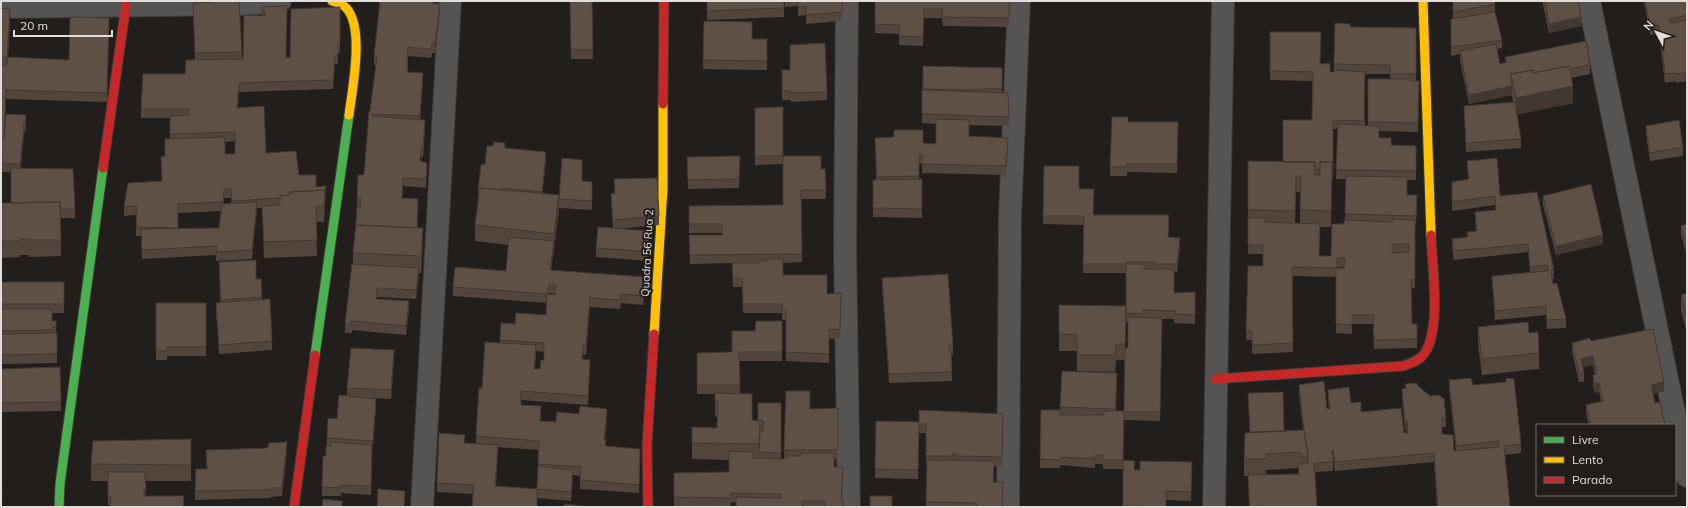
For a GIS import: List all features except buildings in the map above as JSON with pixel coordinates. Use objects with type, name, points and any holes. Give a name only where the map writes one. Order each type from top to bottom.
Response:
[{"type":"street","points":[[1,7],[244,4],[280,1]]},
{"type":"street","points":[[294,507],[349,118],[357,46],[355,26],[348,12],[344,6],[332,1]]},
{"type":"street","points":[[422,507],[450,1]]},
{"type":"street","name":"Quadra 56 Rua 2","points":[[648,507],[647,445],[663,188],[664,1]]},
{"type":"street","points":[[847,1],[845,250],[848,507]]},
{"type":"street","points":[[1008,507],[1010,216],[1019,1]]},
{"type":"street","points":[[1214,507],[1215,379],[1223,1]]},
{"type":"street","points":[[1215,379],[1381,369],[1403,366],[1421,358],[1427,348],[1435,314],[1428,181],[1423,1]]},
{"type":"street","points":[[1589,1],[1687,476]]},
{"type":"street","points":[[59,507],[126,5]]},
{"type":"traffic: fast","points":[[315,355],[349,115]]},
{"type":"traffic: fast","points":[[59,507],[60,484],[103,168]]},
{"type":"traffic: slow","points":[[332,1],[344,6],[351,15],[354,27],[356,58],[349,115]]},
{"type":"traffic: slow","points":[[1423,1],[1431,235]]},
{"type":"traffic: slow","points":[[654,334],[663,188],[663,104]]},
{"type":"traffic: jam","points":[[663,104],[664,1]]},
{"type":"traffic: jam","points":[[103,168],[126,5]]},
{"type":"traffic: jam","points":[[1215,379],[1403,366],[1417,360],[1424,354],[1430,343],[1433,329],[1435,296],[1431,235]]},
{"type":"traffic: jam","points":[[648,507],[647,445],[654,334]]},
{"type":"traffic: jam","points":[[294,507],[315,355]]}]
